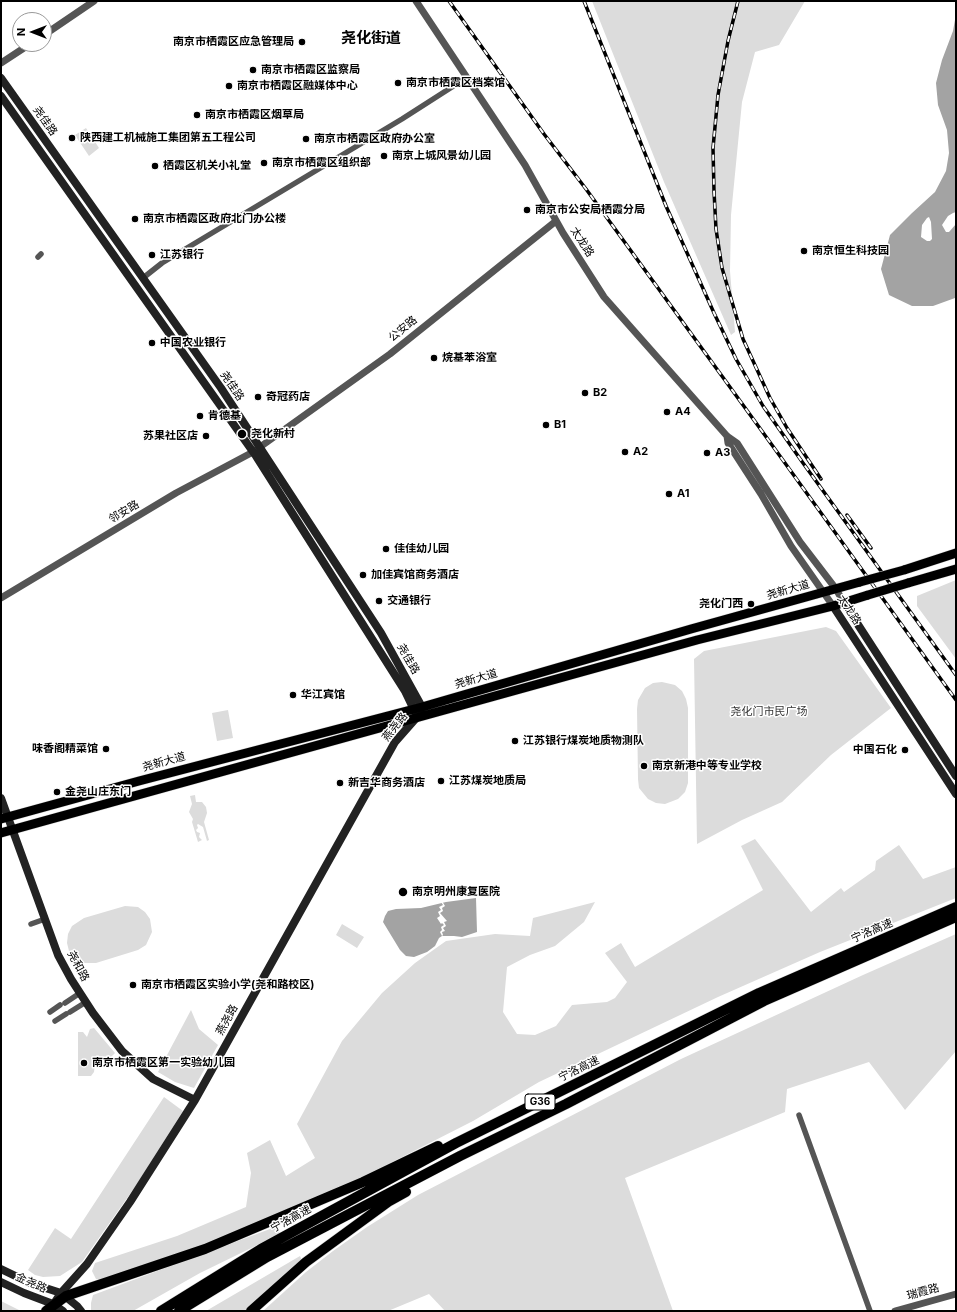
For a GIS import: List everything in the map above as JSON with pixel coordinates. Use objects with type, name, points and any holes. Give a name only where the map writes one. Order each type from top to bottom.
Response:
[{"type":"highway","name":"宁洛高速","points":[[179,1311],[266,1257],[460,1156],[566,1104],[764,1000],[933,922],[956,908]]},
{"type":"highway","name":"宁洛高速","points":[[161,1311],[261,1249],[456,1143],[759,993],[933,922],[956,917]]},
{"type":"highway","points":[[251,1311],[306,1262],[388,1202],[492,1148],[566,1104]]},
{"type":"highway","points":[[50,1308],[64,1295],[211,1246],[363,1182],[428,1150],[503,1120]]},
{"type":"main road","name":"尧佳路","points":[[1,78],[221,388],[256,450]]},
{"type":"main road","name":"尧佳路","points":[[1,96],[256,450],[381,633],[418,713]]},
{"type":"main road","name":"尧新大道","points":[[1,833],[418,713],[824,592],[904,570],[956,553]]},
{"type":"main road","name":"尧新大道","points":[[5,818],[139,781],[418,713],[833,606],[956,569]]},
{"type":"main road","name":"太龙路","points":[[844,602],[956,776]]},
{"type":"main road","name":"太龙路","points":[[833,606],[956,794]]},
{"type":"main road","name":"燕尧路","points":[[64,1295],[130,1202],[196,1100],[395,742],[418,713]]},
{"type":"main road","name":"尧和路","points":[[1,798],[5,818],[13,830],[58,954],[80,993],[122,1051],[153,1079],[196,1100]]},
{"type":"main road","name":"金尧路","points":[[1,1269],[30,1283],[64,1295]]},
{"type":"main road","name":"金尧路","points":[[1,1282],[50,1308],[62,1311]]},
{"type":"main road","points":[[64,1295],[81,1311]]},
{"type":"street","points":[[52,30],[94,1]]},
{"type":"street","name":"太龙路","points":[[416,1],[525,165],[556,220],[604,297],[728,436],[737,443],[800,542],[836,589],[844,602]]},
{"type":"street","points":[[1,63],[18,52]]},
{"type":"street","points":[[143,278],[162,263],[402,119],[466,78]]},
{"type":"street","name":"公安路","points":[[256,450],[390,354],[556,220]]},
{"type":"street","name":"太龙路","points":[[728,436],[728,443],[761,494],[791,546],[833,606]]},
{"type":"street","name":"邻安路","points":[[1,598],[176,493],[256,450]]},
{"type":"street","points":[[31,924],[46,919]]},
{"type":"street","points":[[50,1012],[80,993]]},
{"type":"street","points":[[55,1021],[86,1002]]},
{"type":"street","points":[[799,1115],[870,1311]]},
{"type":"street","name":"瑞霞路","points":[[895,1311],[956,1294]]},
{"type":"green space","points":[[592,1],[805,1],[779,45],[755,52],[742,102],[731,215],[730,271],[735,332],[731,335],[664,182]]},
{"type":"green space","points":[[86,128],[99,148],[89,156],[75,135]]},
{"type":"green space","points":[[956,580],[956,659],[917,606],[917,596]]},
{"type":"green space","name":"尧化门市民广场","points":[[826,627],[836,631],[891,708],[831,755],[782,802],[742,820],[697,844],[694,659],[704,651]]},
{"type":"green space","points":[[662,682],[675,685],[682,691],[688,708],[688,783],[685,792],[678,799],[665,804],[656,803],[648,799],[639,788],[638,779],[638,700],[645,688],[653,683]]},
{"type":"green space","points":[[228,710],[233,738],[217,741],[212,713]]},
{"type":"green space","points":[[195,795],[196,802],[202,802],[206,807],[207,813],[204,822],[209,840],[207,841],[203,827],[198,824],[198,828],[196,830],[200,833],[199,837],[202,840],[198,842],[192,822],[193,819],[189,812],[192,804],[190,796]]},
{"type":"green space","points":[[755,839],[811,912],[841,888],[844,892],[875,870],[876,861],[899,845],[923,879],[956,867],[956,898],[820,952],[718,997],[539,1082],[473,1121],[349,1184],[186,1252],[103,1280],[96,1279],[92,1271],[95,1263],[177,1236],[246,1207],[251,1173],[247,1153],[270,1140],[286,1176],[315,1158],[297,1124],[342,1041],[382,993],[415,963],[446,941],[495,934],[530,936],[533,918],[595,902],[584,922],[555,946],[530,955],[507,967],[503,1012],[517,1034],[535,1035],[556,1026],[572,1005],[607,1002],[615,998],[627,982],[605,953],[621,943],[635,967],[763,890],[741,846]]},
{"type":"green space","points":[[125,906],[138,907],[145,912],[150,919],[152,932],[146,945],[138,950],[96,963],[83,963],[75,958],[69,951],[67,943],[68,934],[72,926],[84,918]]},
{"type":"green space","points":[[342,924],[364,937],[357,948],[336,935]]},
{"type":"green space","points":[[956,934],[956,1051],[905,1110],[869,1062],[787,1089],[785,1112],[625,1178],[673,1311],[445,1311],[429,1294],[388,1311],[263,1311],[306,1272],[333,1251],[367,1227],[418,1195],[681,1059]]},
{"type":"green space","points":[[191,1010],[199,1029],[218,1045],[194,1088],[175,1082],[158,1072]]},
{"type":"green space","points":[[94,1028],[115,1053],[111,1057],[102,1059],[99,1063],[95,1064],[94,1072],[91,1076],[78,1076],[78,1032],[83,1032],[87,1037],[90,1029]]},
{"type":"green space","points":[[164,1097],[183,1111],[137,1184],[82,1262],[60,1276],[43,1277],[35,1275],[28,1270],[55,1228],[71,1239]]},
{"type":"green space","points":[[278,1226],[280,1234],[200,1273],[133,1311],[91,1311],[93,1295]]},
{"type":"green space","points":[[300,1256],[303,1263],[248,1311],[206,1311]]},
{"type":"green space","points":[[1,1301],[21,1311],[1,1311]]},
{"type":"shaded area","points":[[956,14],[956,212],[948,216],[942,225],[946,232],[949,232],[956,224],[956,296],[955,298],[933,306],[912,306],[889,295],[881,269],[890,235],[935,192],[946,171],[949,153],[947,130],[938,105],[936,83],[942,60],[953,31]],"holes":[[[929,217],[931,222],[932,239],[927,241],[921,237],[922,225]]]},
{"type":"shaded area","points":[[476,898],[477,932],[462,937],[442,936],[439,938],[435,946],[427,952],[414,957],[406,956],[400,950],[383,922],[388,911],[396,909],[421,908],[446,902]]},
{"type":"pier","points":[[442,901],[445,906],[442,908],[443,911],[440,913],[447,921],[444,922],[446,926],[443,928],[445,931],[442,932],[442,936],[440,932],[442,930],[441,927],[444,925],[442,923],[441,924],[437,918],[440,916],[438,912],[441,910],[439,907],[443,905],[441,902]]},
{"type":"railway","points":[[449,1],[956,700]]},
{"type":"railway","points":[[584,1],[666,206],[736,359],[763,406],[956,675]]},
{"type":"railway","points":[[738,1],[728,41],[718,95],[713,148],[716,229],[722,268],[743,339],[770,398],[787,428],[821,479]]},
{"type":"railway","points":[[847,515],[871,548]]},
{"type":"place","name":"南京市栖霞区应急管理局","points":[[302,42]]},
{"type":"place","name":"南京市栖霞区监察局","points":[[253,70]]},
{"type":"place","name":"南京市栖霞区档案馆","points":[[398,83]]},
{"type":"place","name":"南京市栖霞区融媒体中心","points":[[229,86]]},
{"type":"place","name":"南京市栖霞区烟草局","points":[[197,115]]},
{"type":"place","name":"陕西建工机械施工集团第五工程公司","points":[[72,138]]},
{"type":"place","name":"南京市栖霞区政府办公室","points":[[306,139]]},
{"type":"place","name":"南京上城风景幼儿园","points":[[384,156]]},
{"type":"place","name":"南京市栖霞区组织部","points":[[264,163]]},
{"type":"place","name":"栖霞区机关小礼堂","points":[[155,166]]},
{"type":"place","name":"南京市公安局栖霞分局","points":[[527,210]]},
{"type":"place","name":"南京市栖霞区政府北门办公楼","points":[[135,219]]},
{"type":"place","name":"南京恒生科技园","points":[[804,251]]},
{"type":"place","name":"江苏银行","points":[[152,255]]},
{"type":"place","name":"中国农业银行","points":[[152,343]]},
{"type":"place","name":"烷基苯浴室","points":[[434,358]]},
{"type":"place","name":"B2","points":[[585,393]]},
{"type":"place","name":"奇冠药店","points":[[258,397]]},
{"type":"place","name":"A4","points":[[667,412]]},
{"type":"place","name":"肯德基","points":[[200,416]]},
{"type":"place","name":"B1","points":[[546,425]]},
{"type":"place","name":"尧化新村","points":[[242,434]]},
{"type":"place","name":"苏果社区店","points":[[206,436]]},
{"type":"place","name":"A2","points":[[625,452]]},
{"type":"place","name":"A3","points":[[707,453]]},
{"type":"place","name":"A1","points":[[669,494]]},
{"type":"place","name":"佳佳幼儿园","points":[[386,549]]},
{"type":"place","name":"加佳宾馆商务酒店","points":[[363,575]]},
{"type":"place","name":"交通银行","points":[[379,601]]},
{"type":"place","name":"尧化门西","points":[[751,604]]},
{"type":"place","name":"华江宾馆","points":[[293,695]]},
{"type":"place","name":"江苏银行煤炭地质物测队","points":[[515,741]]},
{"type":"place","name":"味香阁精菜馆","points":[[106,749]]},
{"type":"place","name":"中国石化","points":[[905,750]]},
{"type":"place","name":"南京新港中等专业学校","points":[[644,766]]},
{"type":"place","name":"江苏煤炭地质局","points":[[441,781]]},
{"type":"place","name":"新吉华商务酒店","points":[[340,783]]},
{"type":"place","name":"金尧山庄东门","points":[[57,792]]},
{"type":"place","name":"南京明州康复医院","points":[[403,892]]},
{"type":"place","name":"南京市栖霞区实验小学(尧和路校区)","points":[[133,985]]},
{"type":"place","name":"南京市栖霞区第一实验幼儿园","points":[[84,1063]]},
{"type":"district","name":"尧化街道","points":[[371,38]]}]
